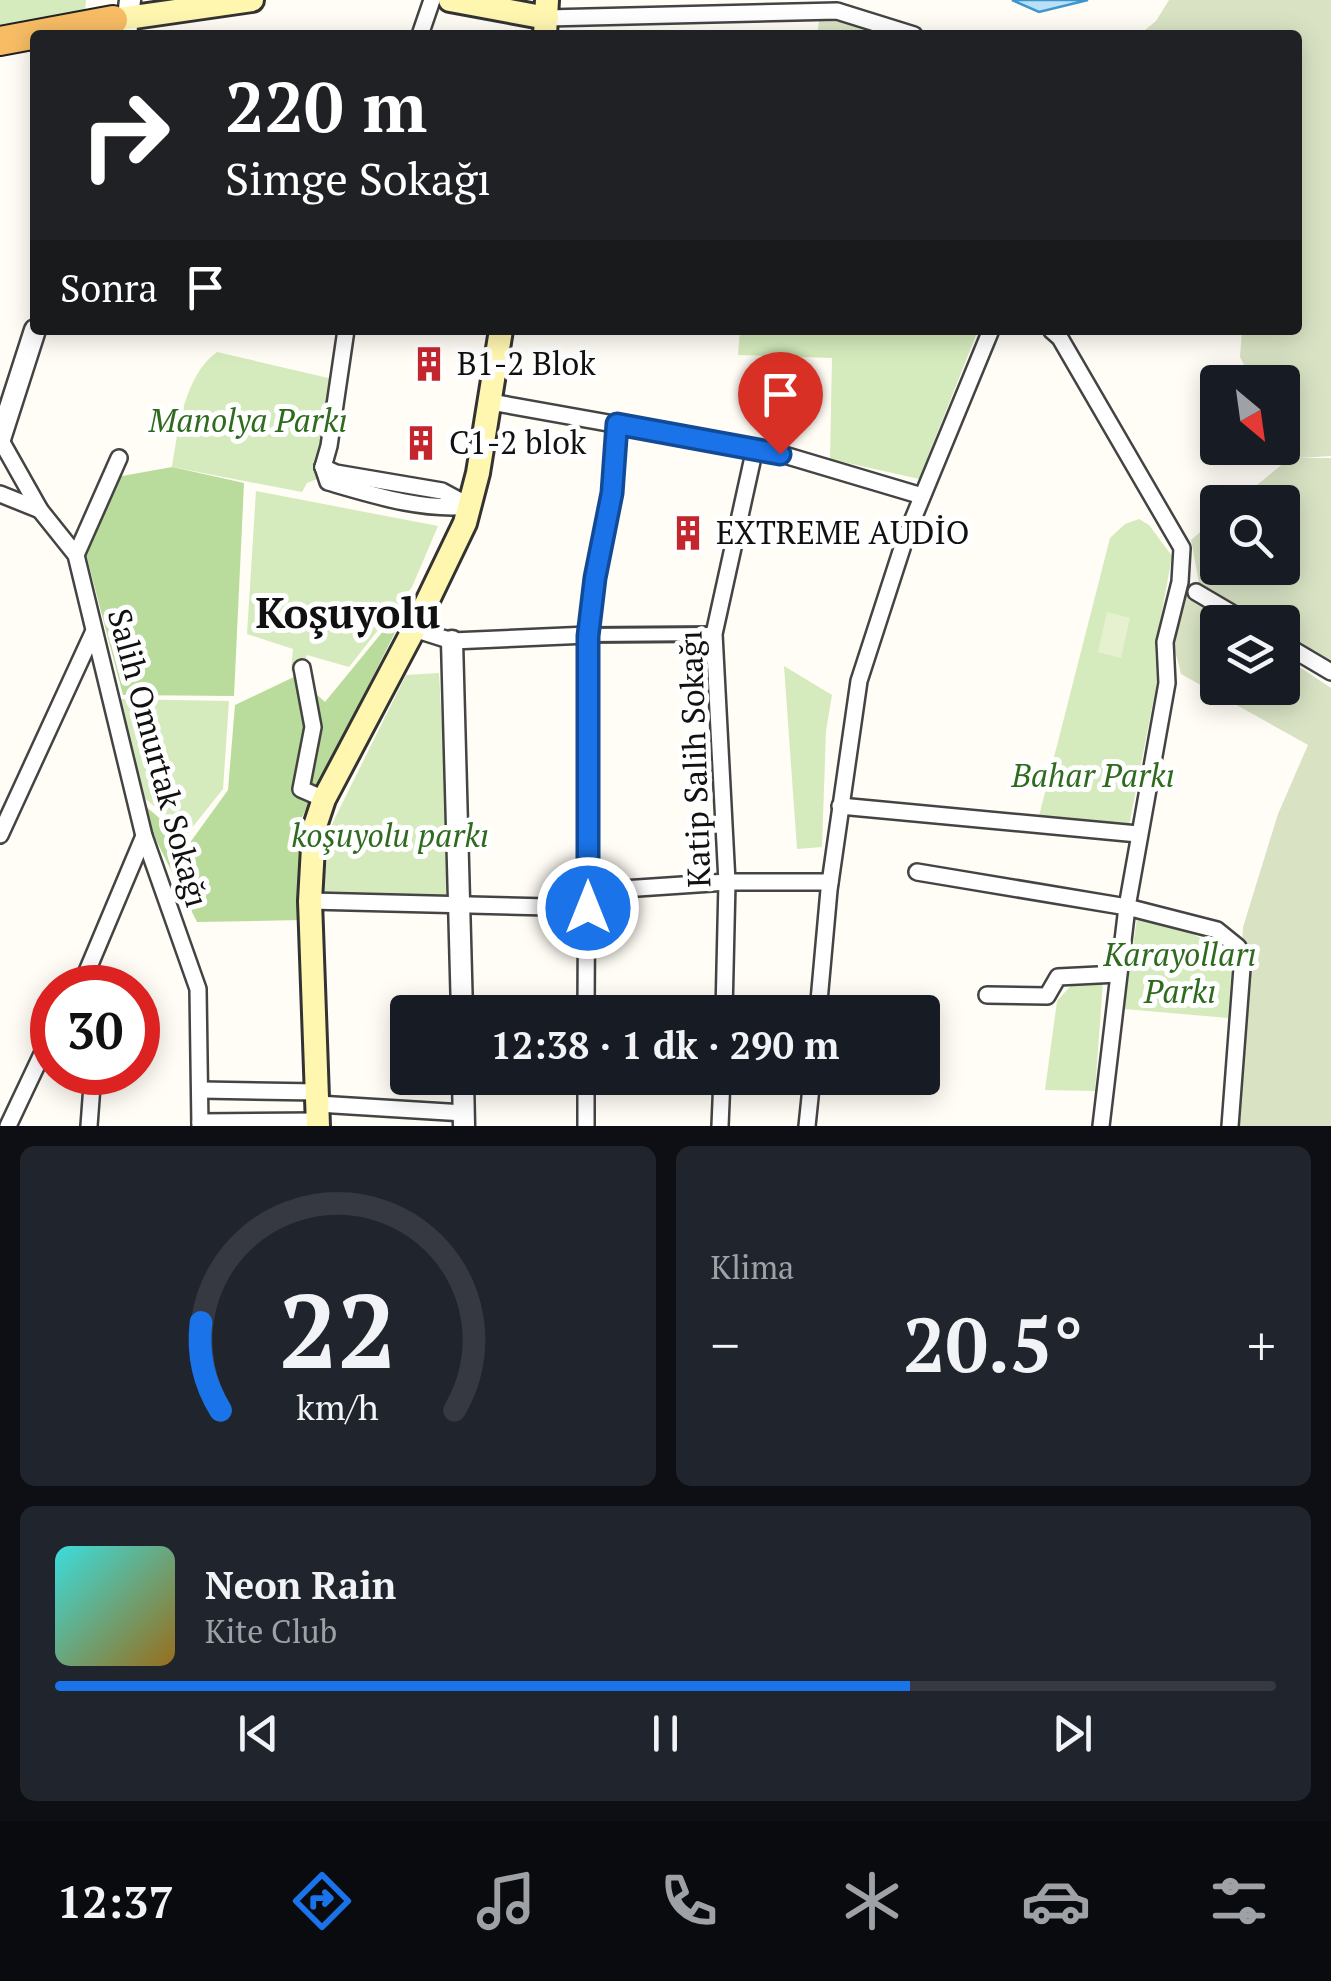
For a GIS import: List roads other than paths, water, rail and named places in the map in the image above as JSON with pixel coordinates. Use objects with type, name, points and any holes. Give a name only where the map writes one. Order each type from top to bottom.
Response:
[{"type":"highway","points":[[89,30],[125,24]]},
{"type":"highway","points":[[0,45],[30,40]]},
{"type":"highway","points":[[0,45],[30,47]]},
{"type":"main road","points":[[165,0],[198,4],[252,0]]},
{"type":"main road","points":[[450,0],[546,18]]},
{"type":"main road","points":[[125,24],[152,24],[198,4]]},
{"type":"main road","points":[[318,1111],[310,901],[314,829],[324,799],[466,523],[500,335]]},
{"type":"street","points":[[422,30],[432,0]]},
{"type":"street","points":[[546,18],[837,11],[898,30]]},
{"type":"street","points":[[0,395],[32,335]]},
{"type":"street","points":[[0,439],[33,335]]},
{"type":"street","points":[[345,335],[323,467],[336,473],[442,491],[470,506]]},
{"type":"street","points":[[820,995],[830,882],[859,682],[922,496],[989,335]]},
{"type":"street","points":[[1057,335],[1182,548],[1180,582],[1165,642],[1167,683],[1127,907],[1101,1126]]},
{"type":"street","points":[[490,402],[756,448],[922,496]]},
{"type":"street","points":[[586,995],[588,636],[612,493],[617,424]]},
{"type":"street","name":"Salih Omurtak Sokağı","points":[[0,439],[40,510],[76,555],[144,836],[198,989],[200,1124],[318,1111]]},
{"type":"street","name":"Katip Salih Sokağı","points":[[724,995],[727,882],[714,634],[756,448]]},
{"type":"street","points":[[76,555],[119,458]]},
{"type":"street","name":"Salih Omurtak Sokağı","points":[[0,494],[40,510]]},
{"type":"street","points":[[1196,592],[1218,605]]},
{"type":"street","points":[[414,630],[452,641],[714,634]]},
{"type":"street","points":[[0,836],[94,634]]},
{"type":"street","points":[[452,641],[462,995]]},
{"type":"street","points":[[1300,654],[1331,672]]},
{"type":"street","points":[[302,668],[313,726],[301,789],[324,799]]},
{"type":"street","points":[[840,806],[1138,834]]},
{"type":"street","points":[[95,965],[144,836]]},
{"type":"street","points":[[917,872],[1127,907],[1217,930],[1238,946],[1242,968],[1230,1126]]},
{"type":"street","points":[[310,901],[588,908],[608,890],[727,882],[830,882]]},
{"type":"street","points":[[987,995],[1047,996],[1058,977],[1118,974]]},
{"type":"street","points":[[8,1126],[30,1080]]},
{"type":"street","points":[[201,1090],[318,1111],[464,1119]]},
{"type":"street","points":[[89,1126],[91,1095]]},
{"type":"street","points":[[586,1095],[586,1126]]},
{"type":"street","points":[[720,1126],[721,1095]]},
{"type":"street","points":[[806,1126],[810,1095]]},
{"type":"water","points":[[1012,0],[1088,0],[1039,12]]},
{"type":"place","name":"B1-2 Blok","points":[[429,364]]},
{"type":"place","name":"C1-2 blok","points":[[421,443]]},
{"type":"place","name":"EXTREME AUDİO","points":[[688,533]]},
{"type":"district","name":"Koşuyolu","points":[[348,613]]},
{"type":"park label","name":"Manolya Parkı","points":[[248,421]]},
{"type":"park label","name":"Bahar Parkı","points":[[1093,776]]},
{"type":"park label","name":"koşuyolu parkı","points":[[390,836]]},
{"type":"park label","name":"Karayolları Parkı","points":[[1180,974]]}]
